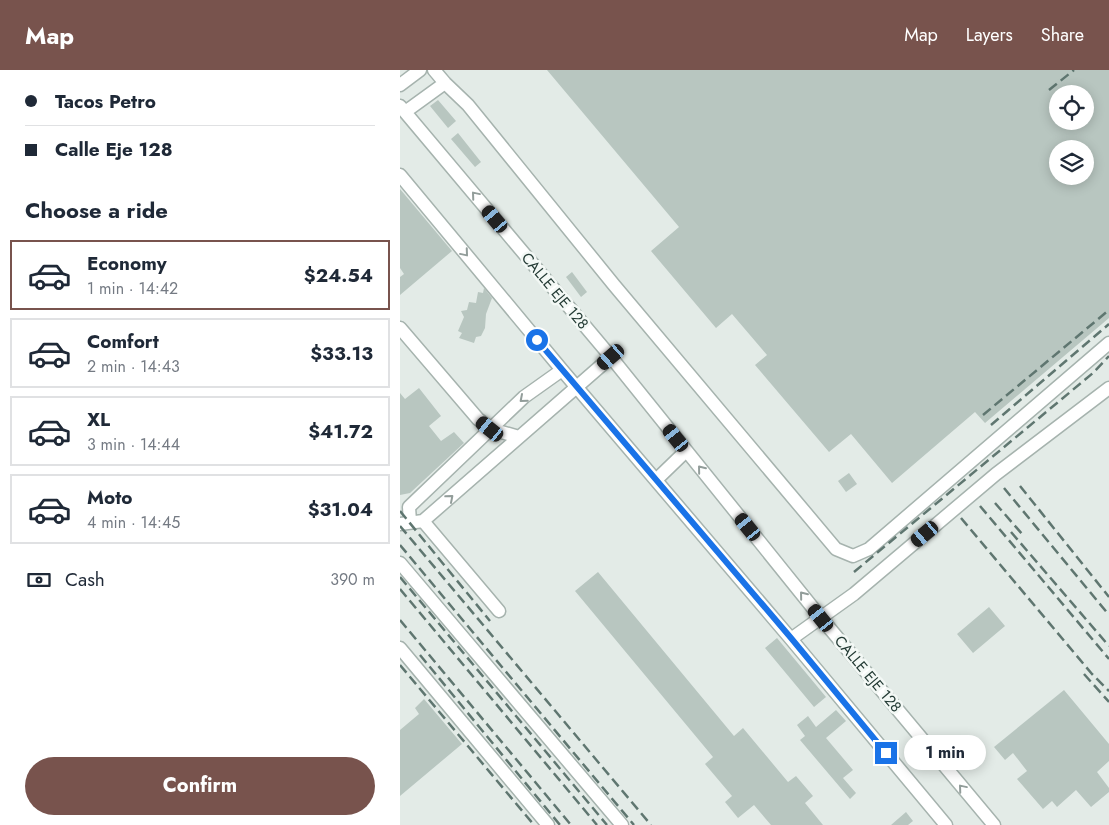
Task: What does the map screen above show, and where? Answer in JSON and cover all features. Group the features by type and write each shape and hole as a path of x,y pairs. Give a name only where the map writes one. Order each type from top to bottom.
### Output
{"street":[{"path":"400,85 420,70"},
{"path":"434,70 468,105 614,285 836,549 853,556 869,549 1109,343"},
{"path":"403,109 445,83"},
{"name":"CALLE EJE 128","path":"403,109 611,357 821,618 994,825"},
{"path":"400,174 576,387 791,638 946,825"},
{"path":"400,328 478,419 490,429 519,437"},
{"path":"562,370 524,397 408,507 405,523 423,521 611,357"},
{"path":"791,638 854,594 996,474 1108,389"},
{"path":"656,480 686,451"},
{"path":"423,521 499,611"},
{"path":"400,563 622,825"},
{"path":"400,648 548,825"}],"building":[{"path":"547,70 1109,70 1109,318 985,423 975,412 892,483 851,434 829,452 755,365 767,355 732,314 716,328 651,251 679,227"},
{"path":"438,100 456,121 448,128 430,106"},
{"path":"458,133 481,162 475,167 451,139"},
{"path":"400,189 452,251 400,295 400,277 404,274 400,268"},
{"path":"572,272 587,292 581,297 566,277"},
{"path":"484,288 492,298 486,314 485,328 481,336 476,337 474,343 459,338 462,333 458,331 464,317 461,311 467,310 469,302 476,303 478,292 483,293"},
{"path":"419,388 441,416 429,426 441,441 454,432 464,443 410,493 400,495 400,393 405,399"},
{"path":"849,473 857,484 846,492 838,481"},
{"path":"598,572 734,736 743,728 788,782 796,776 813,796 805,803 823,825 771,825 754,805 738,818 725,802 732,796 705,764 713,757 575,591"},
{"path":"989,607 1005,626 973,653 957,634"},
{"path":"777,638 826,697 814,707 765,648"},
{"path":"1064,690 1109,744 1109,761 1097,772 1109,788 1109,792 1091,807 1076,790 1057,807 1052,801 1043,809 1017,779 1027,771 1013,753 1005,760 994,747"},
{"path":"424,699 462,744 400,796 400,730 419,714 415,708"},
{"path":"836,710 846,721 826,738 853,770 843,778 856,793 850,799 800,740 805,736 797,725 808,716 816,727"},
{"path":"906,812 913,821 908,825 891,825"}],"railway":[{"path":"1055,85 1074,70"},
{"path":"983,415 1109,310"},
{"path":"991,425 1109,324"},
{"path":"854,572 1093,373 1109,356"},
{"path":"1020,486 1109,597"},
{"path":"1004,488 1109,615"},
{"path":"995,503 1023,535"},
{"path":"980,506 1109,659"},
{"path":"400,511 490,621"},
{"path":"961,518 1092,674 1109,691"},
{"path":"400,526 651,825"},
{"path":"1011,532 1109,646"},
{"path":"400,545 634,825"},
{"path":"400,577 607,825"},
{"path":"400,589 597,825"},
{"path":"400,620 571,825"},
{"path":"420,655 560,825"},
{"path":"400,665 534,825"},
{"path":"1084,674 1109,702"}],"route":[{"path":"537,340 791,638 886,753"}]}
